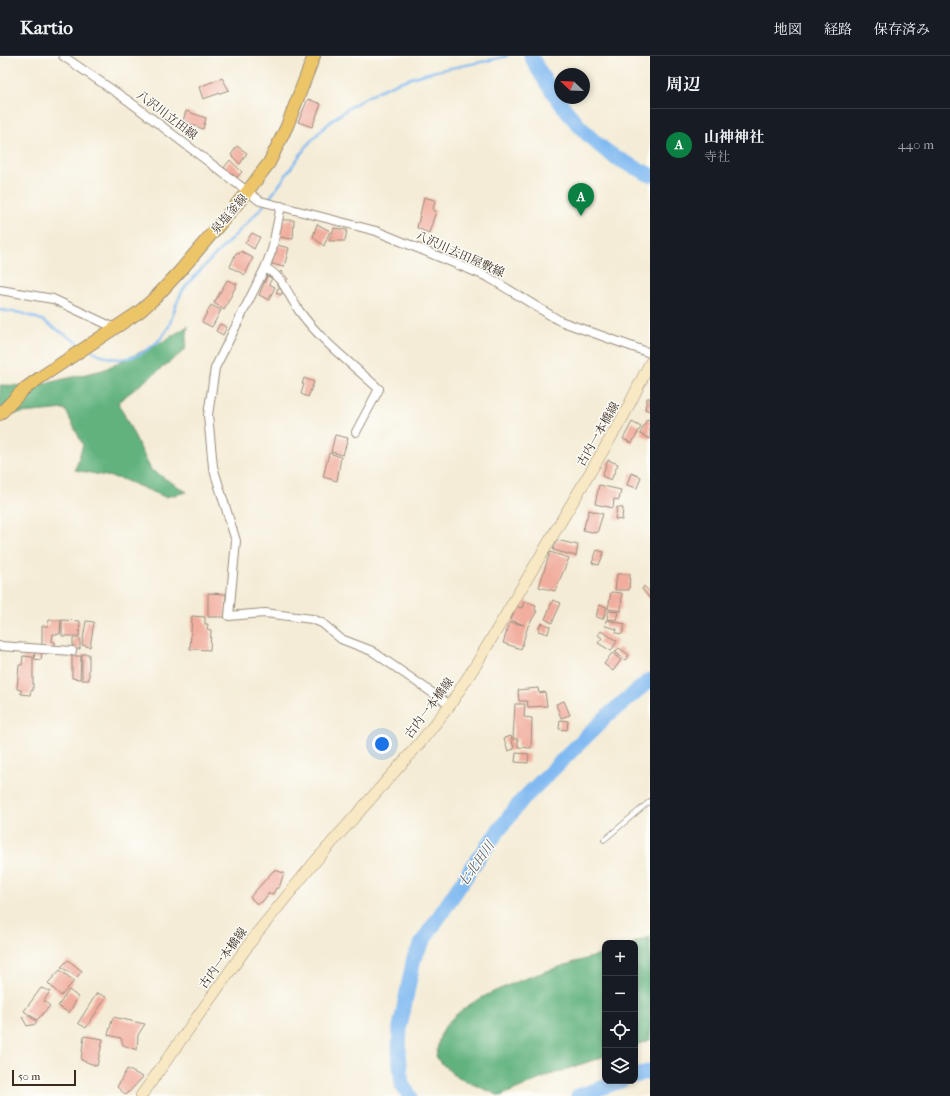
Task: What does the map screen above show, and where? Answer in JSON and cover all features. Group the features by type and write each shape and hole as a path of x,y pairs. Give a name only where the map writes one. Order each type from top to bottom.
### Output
{"main road":[{"name":"泉塩釜線","path":"0,414 23,390 139,312 156,297 251,195 278,147 314,56"}],"street":[{"name":"八沢川立田線","path":"63,56 130,102 251,195 278,206"},
{"path":"278,206 272,250 265,268 215,368 208,414 212,467 236,541 229,616 265,613 292,615 312,619 322,623 340,639 372,651 450,705"},
{"name":"八沢川去田屋敷線","path":"278,206 346,222 376,231 488,277 560,321 650,353"},
{"path":"265,268 273,271 286,288 300,312 328,343 379,389 356,432"},
{"path":"0,290 53,299 115,328"},
{"name":"古内一本橋線","path":"141,1096 257,933 313,864 419,744 450,705 478,663 646,379 650,363"},
{"path":"0,646 72,651"}],"lane":[{"path":"604,840 650,800"}],"green space":[{"path":"188,326 185,350 118,402 151,470 187,492 165,497 122,479 75,470 83,445 65,409 0,415 0,385 34,386 103,370 162,342"},
{"path":"650,937 650,1040 638,1044 638,976 638,941"},
{"path":"602,954 602,1057 550,1075 500,1096 456,1077 436,1058 441,1034 451,1019 468,1006 514,983 564,965"}],"building":[{"path":"222,78 229,90 203,99 199,87"},
{"path":"308,99 321,104 312,127 298,122"},
{"path":"186,111 206,118 203,129 183,121"},
{"path":"237,146 247,153 240,164 231,155"},
{"path":"230,160 242,172 236,178 224,168"},
{"path":"424,197 435,200 433,210 436,211 429,233 417,228"},
{"path":"280,220 294,220 293,239 278,237"},
{"path":"317,224 330,231 324,246 313,237"},
{"path":"334,228 347,230 345,241 329,241"},
{"path":"252,233 260,237 254,249 245,243"},
{"path":"277,245 289,248 284,267 272,264"},
{"path":"241,251 253,258 245,275 230,267 236,253 239,254"},
{"path":"281,271 288,279 285,282 278,274"},
{"path":"267,276 272,278 269,284 275,287 269,300 259,295"},
{"path":"227,280 237,284 224,310 214,303"},
{"path":"278,288 283,290 281,295 276,293"},
{"path":"211,305 221,310 212,327 202,322"},
{"path":"220,324 227,327 223,335 216,331"},
{"path":"304,378 314,382 308,397 301,394"},
{"path":"647,398 650,398 650,411 645,409"},
{"path":"647,419 650,420 650,439 640,434"},
{"path":"632,422 641,427 632,443 623,439"},
{"path":"335,435 348,438 343,455 331,452"},
{"path":"329,453 341,457 337,481 323,477"},
{"path":"608,460 618,464 611,480 602,476"},
{"path":"631,473 641,477 637,488 627,485"},
{"path":"599,485 621,490 619,500 614,499 613,508 595,504"},
{"path":"617,507 623,508 622,520 615,519"},
{"path":"589,510 603,514 597,533 583,530"},
{"path":"556,540 578,545 576,556 553,550"},
{"path":"597,550 604,552 599,565 592,563"},
{"path":"550,552 569,558 555,591 539,587"},
{"path":"617,574 630,574 629,590 615,590"},
{"path":"644,586 650,592 650,599 642,589"},
{"path":"611,592 622,593 621,611 608,609"},
{"path":"208,593 226,594 225,617 208,617"},
{"path":"553,600 561,603 552,623 545,619"},
{"path":"524,601 536,605 535,611 537,611 528,626 521,649 503,643 510,622 524,625 511,620 516,606 522,608"},
{"path":"599,605 607,607 603,619 596,617"},
{"path":"608,611 618,612 616,620 607,619"},
{"path":"192,616 205,617 205,624 208,624 207,629 211,630 210,650 190,649"},
{"path":"49,620 61,620 60,634 53,634 52,642 55,642 55,648 42,646 42,626 48,626"},
{"path":"62,620 80,621 79,636 62,636"},
{"path":"606,620 625,624 622,634 616,633 617,629 605,626"},
{"path":"86,621 94,622 90,647 82,645"},
{"path":"541,623 550,626 548,634 538,631"},
{"path":"601,631 617,641 611,651 598,643 602,638 598,635"},
{"path":"73,638 80,638 80,649 73,649"},
{"path":"619,648 629,655 625,660 615,652"},
{"path":"35,652 42,652 41,660 34,659"},
{"path":"612,653 621,660 613,671 604,664"},
{"path":"82,654 89,654 89,680 82,680"},
{"path":"23,656 33,657 33,691 31,690 30,695 21,694 21,690 17,689 19,665 22,665"},
{"path":"72,656 81,656 80,679 72,678"},
{"path":"538,688 539,693 545,692 547,706 528,707 527,701 519,701 518,690"},
{"path":"564,701 570,715 561,718 556,704"},
{"path":"515,704 525,704 524,717 532,718 531,748 518,747 518,739 513,739"},
{"path":"560,720 568,721 567,730 559,729"},
{"path":"511,736 514,749 508,751 504,738"},
{"path":"516,753 529,754 528,763 515,762"},
{"path":"274,870 284,873 279,888 276,888 273,894 269,893 262,902 257,904 250,897"},
{"path":"68,960 82,971 77,977 61,967"},
{"path":"60,970 74,981 61,996 48,983"},
{"path":"41,988 50,991 44,1001 50,1006 37,1020 24,1011"},
{"path":"69,990 78,997 69,1013 58,1006"},
{"path":"97,993 106,997 86,1028 78,1023"},
{"path":"29,1016 36,1021 36,1024 27,1026 22,1017"},
{"path":"113,1017 145,1024 138,1035 137,1050 123,1045 121,1038 108,1035"},
{"path":"84,1036 103,1039 97,1066 81,1060"},
{"path":"127,1069 143,1077 126,1095 117,1087"}],"waterway":[{"path":"267,201 310,142 322,129 350,107 382,89 415,77 507,56"},
{"name":"七北田川","path":"531,56 555,96 587,134 609,153 650,175"},
{"path":"89,349 108,358 121,359 142,353 155,344 169,326 178,300 186,286 264,205"},
{"path":"0,310 21,313 42,320 83,346"},
{"name":"七北田川","path":"410,1096 402,1085 399,1054 400,1027 414,958 423,941 478,858 521,801 608,715 650,680"},
{"name":"七北田川","path":"638,1075 650,1071"},
{"name":"七北田川","path":"578,1096 612,1084"}],"place":[{"name":"山神神社","path":"581,216"}]}
